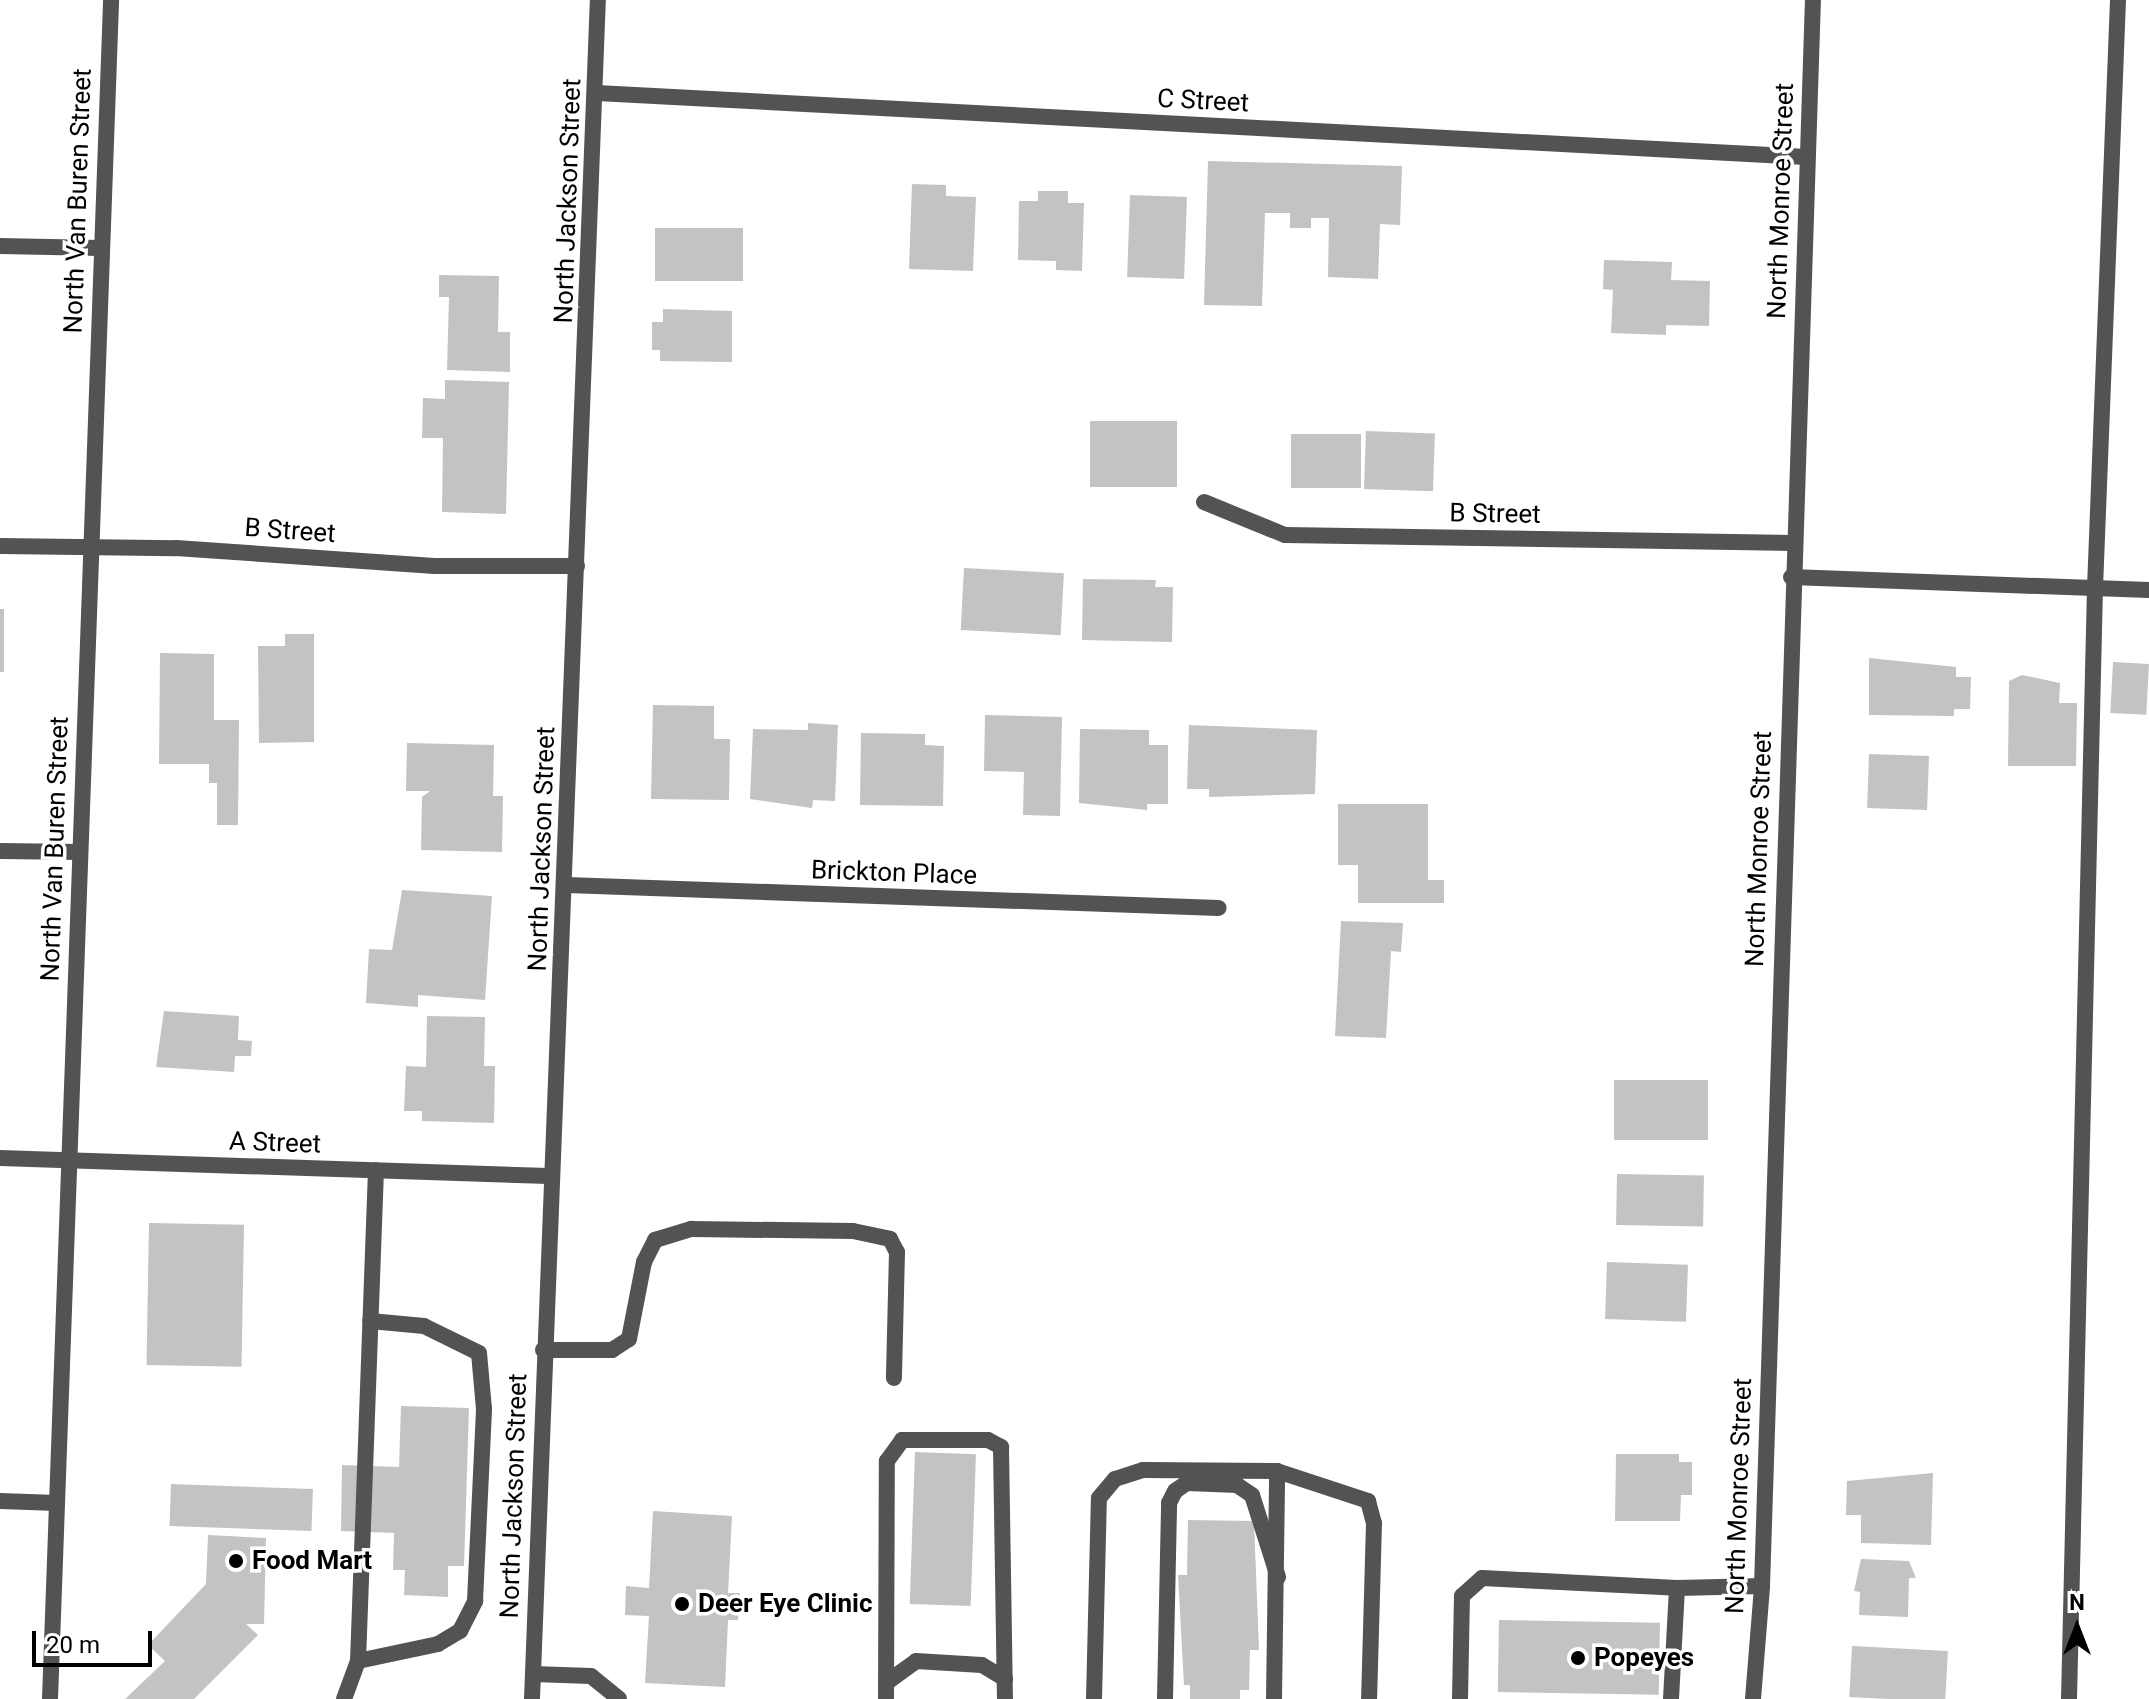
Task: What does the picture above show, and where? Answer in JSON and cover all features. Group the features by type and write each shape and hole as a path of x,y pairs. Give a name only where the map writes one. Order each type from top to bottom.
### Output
{"street":[{"name":"North Van Buren Street","path":"50,1699 88,547 111,0"},
{"name":"North Jackson Street","path":"532,1699 549,1176 567,885 598,0"},
{"name":"North Monroe Street","path":"1753,1699 1762,1586 1792,543 1813,0"},
{"path":"2069,1699 2095,588 2118,0"},
{"name":"C Street","path":"597,93 1806,157"},
{"path":"0,246 100,248"},
{"name":"B Street","path":"1204,502 1285,535 1792,543"},
{"name":"B Street","path":"0,546 88,547 434,566 577,566"},
{"path":"1791,577 2149,590"},
{"path":"0,851 80,852"},
{"name":"Brickton Place","path":"567,885 1219,908"},
{"name":"A Street","path":"0,1158 549,1176"},
{"path":"345,1697 358,1661 376,1170"},
{"path":"543,1350 612,1350 629,1339 644,1262 655,1240 691,1229 853,1231 890,1239 897,1252 894,1378"},
{"path":"358,1661 438,1644 460,1631 475,1601 484,1409 479,1353 424,1326 370,1321"},
{"path":"886,1691 887,1461 902,1440 988,1440 1001,1447 1005,1699"},
{"path":"1094,1699 1099,1498 1115,1479 1143,1470 1277,1471 1368,1501 1374,1523 1369,1699"},
{"path":"1274,1699 1277,1471"},
{"path":"1165,1699 1169,1503 1175,1491 1187,1483 1237,1485 1252,1495 1278,1577"},
{"path":"0,1501 57,1503"},
{"path":"1460,1699 1462,1596 1470,1584 1482,1578 1677,1588 1762,1586"},
{"path":"1671,1699 1677,1588"},
{"path":"886,1691 916,1661 982,1665 1005,1679"},
{"path":"533,1674 591,1676 619,1699"}],"building":[{"path":"1208,161 1402,166 1400,225 1380,224 1378,279 1328,277 1329,218 1311,218 1311,228 1290,228 1290,213 1265,213 1262,306 1204,305"},
{"path":"912,184 946,185 946,196 976,197 973,271 909,269"},
{"path":"1038,191 1068,191 1068,203 1084,203 1082,271 1056,270 1056,261 1018,260 1019,201 1038,201"},
{"path":"1130,195 1187,197 1184,279 1127,277"},
{"path":"655,228 743,228 743,281 655,281"},
{"path":"1604,260 1672,262 1671,280 1710,281 1709,326 1666,325 1666,335 1611,333 1613,290 1603,289"},
{"path":"439,275 499,276 498,332 510,332 510,372 447,370 449,297 439,297"},
{"path":"663,309 732,311 732,362 660,361 660,350 652,350 652,322 663,322"},
{"path":"445,380 509,382 506,514 442,512 443,438 422,438 423,398 445,399"},
{"path":"1090,421 1177,421 1177,487 1090,487"},
{"path":"1366,431 1435,433 1433,491 1364,489"},
{"path":"1291,434 1361,434 1361,488 1291,488"},
{"path":"964,568 1064,573 1061,635 961,630"},
{"path":"1083,579 1156,580 1155,587 1173,587 1172,642 1082,640"},
{"path":"0,609 4,609 4,672 0,672"},
{"path":"285,634 314,634 314,742 259,743 258,646 285,646"},
{"path":"160,653 214,654 214,720 239,720 238,825 217,825 217,783 209,783 209,764 159,764"},
{"path":"1869,658 1956,667 1956,677 1971,677 1970,709 1954,709 1954,716 1869,715"},
{"path":"2113,662 2149,664 2146,715 2110,713"},
{"path":"2022,675 2060,683 2059,703 2077,703 2076,766 2008,766 2009,681"},
{"path":"653,705 714,706 714,739 730,739 729,800 651,799"},
{"path":"985,715 1062,717 1060,816 1023,815 1024,772 984,771"},
{"path":"808,723 838,725 835,801 813,800 812,808 750,799 753,729 808,730"},
{"path":"1189,725 1317,730 1315,794 1209,797 1209,789 1187,789"},
{"path":"1080,729 1149,730 1149,745 1168,745 1168,804 1147,804 1147,810 1079,803"},
{"path":"861,733 925,734 925,745 944,746 943,806 860,805"},
{"path":"407,743 494,745 493,796 503,796 502,852 421,850 422,797 430,791 406,791"},
{"path":"1869,754 1929,756 1927,810 1867,808"},
{"path":"1338,804 1428,804 1428,880 1444,880 1444,903 1358,903 1358,865 1338,865"},
{"path":"402,890 492,896 485,1000 418,995 418,1007 366,1003 369,949 392,950"},
{"path":"1341,921 1403,923 1401,952 1391,951 1386,1038 1335,1036"},
{"path":"164,1011 239,1016 238,1040 252,1041 251,1056 235,1056 234,1072 156,1067"},
{"path":"427,1016 485,1017 484,1066 495,1066 494,1123 422,1121 422,1111 404,1111 406,1066 426,1067"},
{"path":"1614,1080 1708,1080 1708,1140 1614,1140"},
{"path":"1617,1174 1704,1176 1703,1227 1616,1225"},
{"path":"149,1223 244,1225 242,1367 147,1365"},
{"path":"1607,1262 1688,1265 1686,1322 1605,1319"},
{"path":"401,1406 469,1408 464,1566 448,1566 448,1597 404,1595 405,1570 393,1570 394,1533 341,1531 342,1465 399,1467"},
{"path":"915,1452 976,1454 971,1606 910,1604"},
{"path":"1616,1454 1679,1454 1679,1462 1692,1462 1692,1495 1681,1495 1680,1521 1615,1521"},
{"path":"1933,1473 1931,1545 1861,1543 1861,1515 1846,1515 1847,1481"},
{"path":"171,1484 313,1489 311,1531 170,1526"},
{"name":"Deer Eye Clinic","path":"653,1511 732,1516 728,1593 740,1593 738,1620 728,1620 725,1687 645,1683 649,1616 625,1615 626,1586 649,1588"},
{"path":"1188,1520 1254,1521 1259,1650 1250,1650 1249,1690 1240,1690 1240,1699 1190,1699 1190,1685 1184,1685 1178,1575 1187,1575"},
{"path":"208,1535 266,1538 264,1624 246,1624 258,1635 194,1699 125,1699 165,1661 148,1645 206,1584"},
{"path":"1861,1559 1909,1561 1916,1578 1909,1578 1908,1617 1859,1615 1860,1592 1854,1591"},
{"name":"Popeyes","path":"1499,1620 1660,1623 1659,1695 1498,1692"},
{"path":"1852,1646 1948,1651 1945,1699 1849,1697"}],"place":[{"name":"Food Mart","path":"236,1561"},
{"name":"Deer Eye Clinic","path":"682,1604"},
{"name":"Popeyes","path":"1578,1658"}]}
